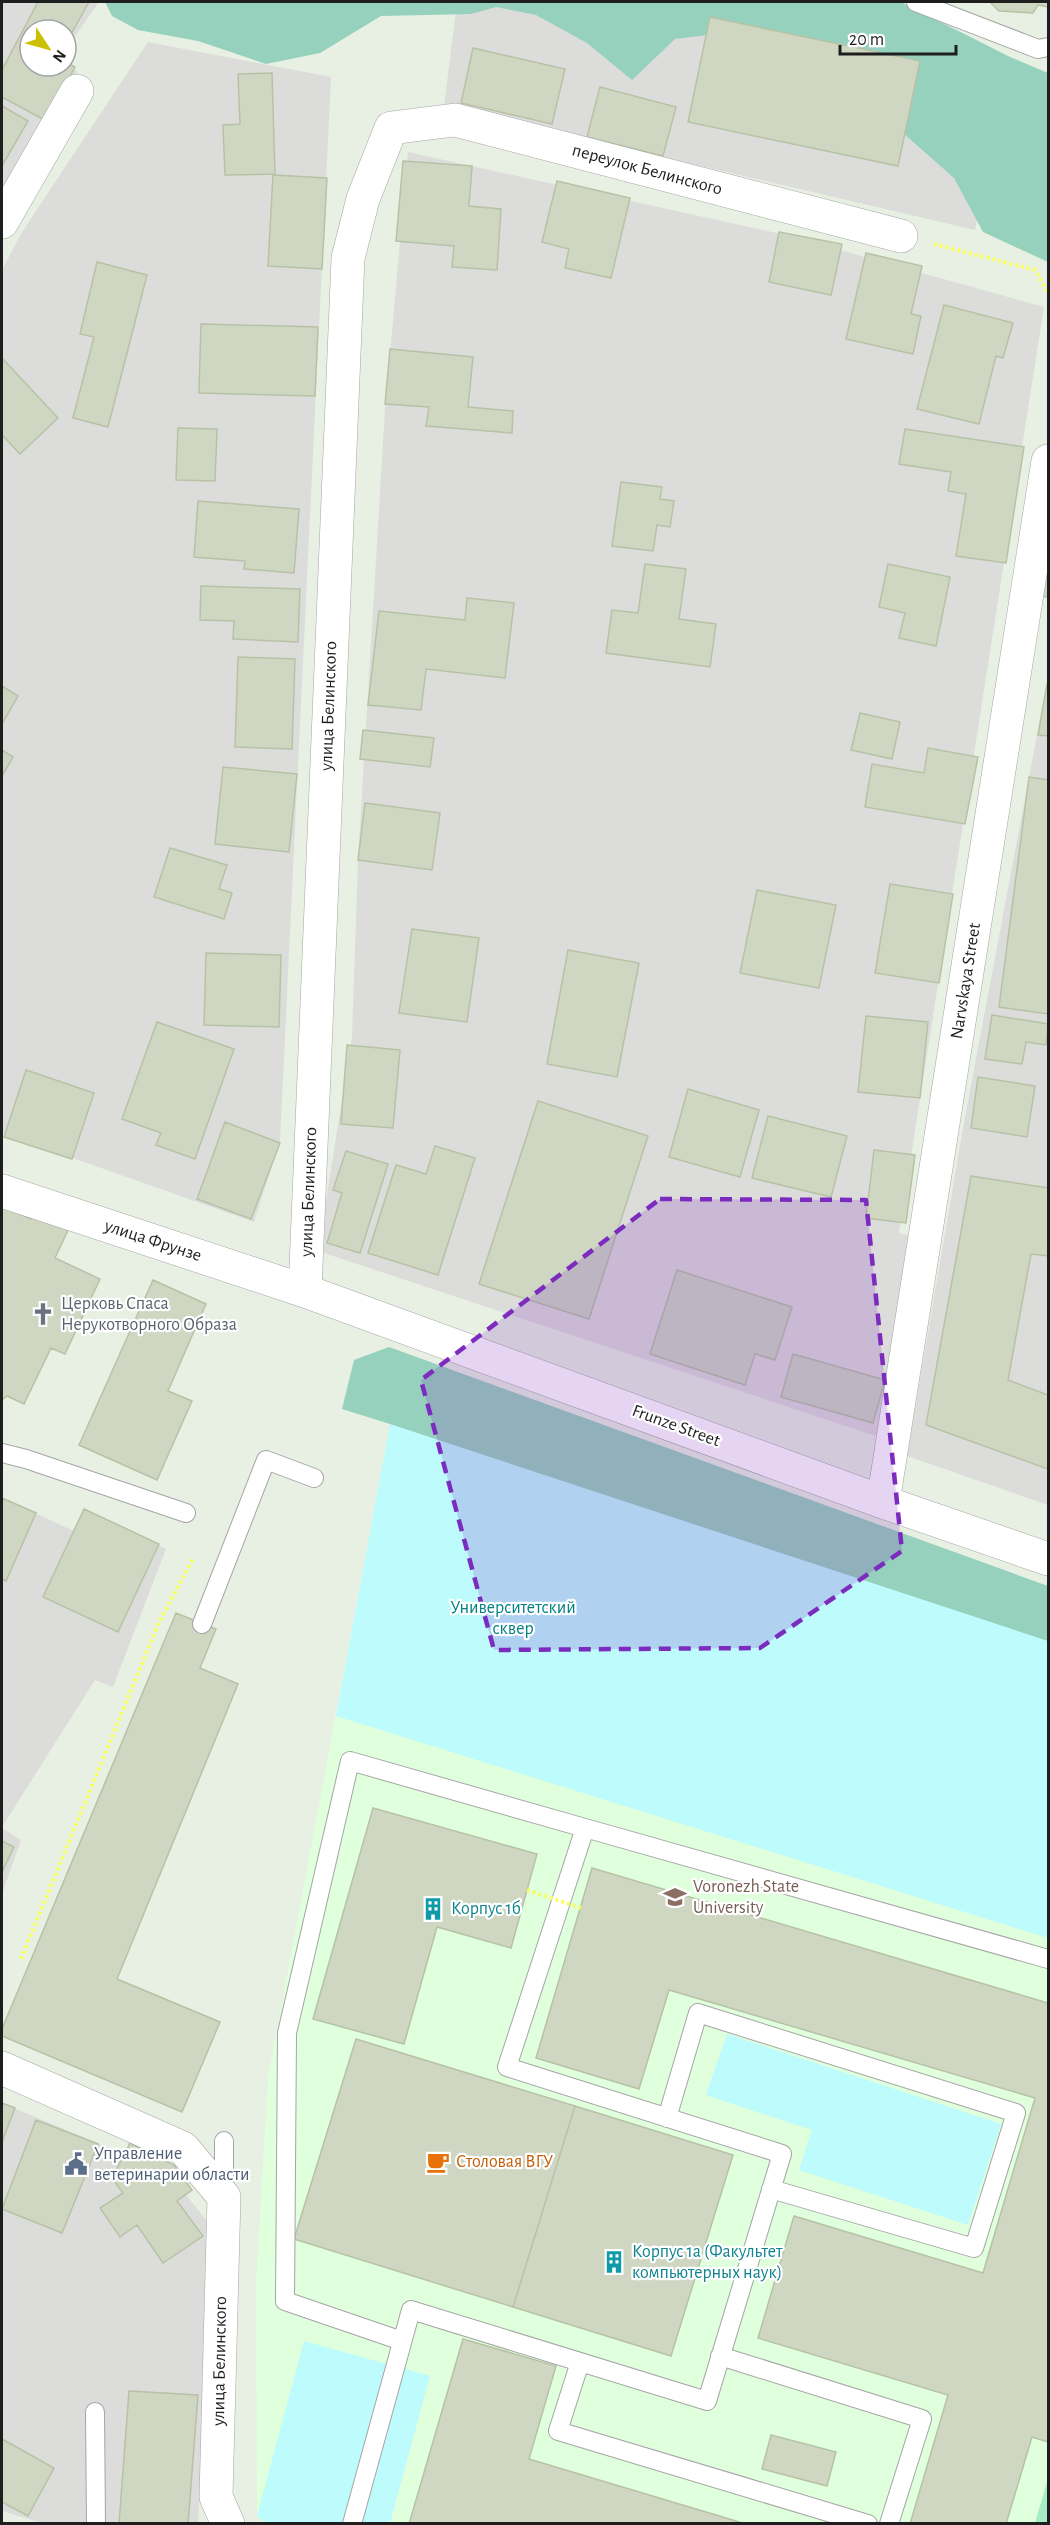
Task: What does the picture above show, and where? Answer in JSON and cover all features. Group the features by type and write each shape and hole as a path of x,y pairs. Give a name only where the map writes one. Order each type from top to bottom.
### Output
{"street":[{"path":"2,222 77,91"},
{"name":"переулок Белинского","path":"391,128 455,120 901,236"},
{"name":"улица Белинского","path":"304,1291 348,258 363,199 391,128"},
{"name":"Narvskaya Street","path":"883,1502 1048,461"},
{"name":"улица Фрунзе","path":"2,1191 304,1291"},
{"name":"Frunze Street","path":"304,1291 1048,1560"},
{"path":"2,2068 183,2148 224,2197"},
{"name":"улица Белинского","path":"224,2197 216,2497 228,2523"}],"lane":[{"path":"916,2 1038,49 1048,47"},
{"path":"2,1453 186,1513"},
{"path":"202,1624 266,1460 314,1478"},
{"path":"402,2341 285,2301 287,2033 350,1761 1048,1959"},
{"path":"352,2523 411,2310 707,2401 782,2154 507,2067 585,1828"},
{"path":"667,2118 698,2013 1016,2113 974,2248 771,2189"},
{"path":"224,2141 224,2197"},
{"path":"720,2356 922,2419 889,2523"},
{"path":"580,2362 558,2431 868,2523"},
{"path":"95,2412 96,2523"}],"path":[{"path":"901,236 1035,270 1048,293"},
{"path":"21,1959 159,1622 197,1552"},
{"path":"527,1890 581,1908"}],"highlighted area":[{"path":"660,1199 866,1200 902,1551 760,1648 494,1650 421,1380"}],"shaded area":[{"path":"2,2 99,2 78,32 78,18 18,18 18,78 74,78 2,202"},
{"path":"105,2 901,2 1010,57 1048,73 1048,262 983,232 954,178 885,117 715,34 675,39 632,80 587,43 536,15 496,7 471,14 381,16 320,53 266,64 198,41 138,30 112,16"},
{"path":"457,2 1010,57 975,230 444,106"},
{"path":"148,42 331,77 280,1141 254,1222 2,1133 2,270 22,232"},
{"path":"408,152 786,235 1044,307 899,1233 914,1237 876,1436 318,1251 352,1037 358,861 385,409"},
{"path":"1048,676 1048,1505 907,1456 963,1128"},
{"path":"389,1347 1048,1586 1048,1721 386,1525 390,1424 342,1409 354,1360"},
{"name":"Voronezh State University","path":"390,1424 1048,1641 1048,2523 266,2524 257,2516 256,2283 268,2078"},
{"path":"2,1498 74,1531 84,1509 166,1549 113,1687 95,1680 2,1827"},
{"path":"2,1828 21,1840 2,1894"},
{"path":"2,2103 169,2173 212,2228 198,2523 42,2523 2,2511"},
{"path":"1047,2482 1048,2523 1035,2523"}],"green space":[{"name":"Университетский сквер","path":"390,1424 1048,1641 1048,1938 336,1716"},
{"path":"727,2034 1001,2124 968,2225 799,2170 812,2130 706,2095"},
{"path":"304,2341 430,2376 390,2523 266,2523 257,2516"}],"building":[{"path":"38,2 89,2 78,22 78,18 30,18"},
{"path":"990,2 1048,2 1048,7 1038,5 1033,13 999,11"},
{"path":"710,17 920,61 898,166 688,122"},
{"path":"18,40 18,78 69,78 46,121 2,97 2,70"},
{"path":"473,48 565,69 552,124 461,103"},
{"path":"272,73 275,174 225,175 223,125 240,124 238,74"},
{"path":"600,87 676,107 663,156 587,137"},
{"path":"2,106 28,121 2,166"},
{"path":"403,161 472,166 469,206 501,209 497,270 452,267 454,246 396,241"},
{"path":"273,175 327,178 322,269 268,266"},
{"path":"557,181 630,198 611,278 565,268 569,249 542,242"},
{"path":"779,232 842,244 831,295 769,282"},
{"path":"866,253 922,266 911,314 921,316 913,354 846,339"},
{"path":"97,262 147,275 108,427 73,418 94,337 80,334"},
{"path":"944,305 1013,323 1003,358 996,356 979,424 917,409"},
{"path":"201,324 318,327 315,396 199,393"},
{"path":"390,349 473,357 468,407 513,411 512,433 426,426 429,407 385,404"},
{"path":"2,358 58,418 20,454 2,435"},
{"path":"178,428 217,429 215,481 176,480"},
{"path":"905,429 1024,447 1006,563 956,556 966,494 948,491 951,472 899,464"},
{"path":"621,482 662,487 660,499 674,501 670,527 657,525 653,551 612,546"},
{"path":"198,501 299,509 294,573 244,569 245,561 194,557"},
{"path":"1048,561 1048,597 1042,596"},
{"path":"645,564 686,569 679,619 716,624 710,667 606,653 612,610 638,613"},
{"path":"888,564 950,577 936,646 899,638 905,613 879,607"},
{"path":"201,586 300,589 298,642 233,639 234,621 200,620"},
{"path":"467,598 514,603 505,678 426,669 421,710 368,705 379,611 465,620"},
{"path":"238,657 295,659 292,749 235,747"},
{"path":"1048,684 1048,736 1038,735"},
{"path":"2,686 18,696 2,724"},
{"path":"860,713 900,722 892,759 851,750"},
{"path":"363,730 434,738 430,767 360,759"},
{"path":"928,748 978,757 965,824 865,807 872,764 924,773"},
{"path":"2,750 13,757 2,776"},
{"path":"223,767 297,774 289,852 215,844"},
{"path":"1029,777 1048,780 1048,1014 999,1007"},
{"path":"365,803 440,813 432,870 358,860"},
{"path":"170,848 227,865 219,889 232,893 224,919 154,897"},
{"path":"890,884 953,894 939,983 875,973"},
{"path":"757,890 836,905 819,988 740,973"},
{"path":"412,929 479,938 467,1022 399,1013"},
{"path":"568,950 639,963 617,1077 547,1064"},
{"path":"206,953 281,955 279,1027 204,1025"},
{"path":"992,1015 1048,1024 1046,1045 1026,1042 1022,1064 985,1059"},
{"path":"866,1016 928,1022 920,1098 858,1092"},
{"path":"157,1022 234,1049 195,1159 156,1145 161,1133 122,1119"},
{"path":"347,1045 400,1050 393,1128 341,1124"},
{"path":"26,1070 94,1093 72,1159 4,1137"},
{"path":"978,1077 1035,1086 1027,1137 971,1128"},
{"path":"688,1089 759,1110 740,1177 669,1157"},
{"path":"538,1101 648,1136 589,1319 479,1284"},
{"path":"768,1116 847,1136 831,1197 752,1178"},
{"path":"225,1122 280,1143 251,1219 197,1199"},
{"path":"435,1146 475,1158 438,1275 368,1253 396,1165 426,1174"},
{"path":"874,1150 915,1155 906,1223 866,1218"},
{"path":"346,1151 388,1164 360,1253 327,1243 342,1193 333,1190"},
{"path":"971,1176 1048,1188 1048,1256 1031,1254 1008,1380 1048,1395 1048,1469 926,1425"},
{"name":"Церковь Спаса Нерукотворного Образа","path":"2,1206 31,1219 35,1212 69,1228 55,1258 100,1279 65,1354 51,1348 24,1404 7,1396 2,1400"},
{"path":"677,1270 792,1307 775,1360 755,1354 745,1385 650,1354"},
{"path":"153,1280 206,1304 168,1391 192,1401 157,1480 79,1445"},
{"path":"793,1354 885,1380 873,1423 781,1397"},
{"path":"2,1498 36,1513 6,1581 2,1579"},
{"path":"84,1509 159,1544 118,1632 43,1597"},
{"path":"176,1613 216,1629 200,1668 238,1684 117,1979 220,2022 182,2112 2,2036 2,2029"},
{"name":"Корпус 1б","path":"373,1808 537,1854 511,1948 437,1927 404,2044 313,2019"},
{"path":"2,1841 14,1847 2,1872"},
{"path":"592,1868 1048,2003 1048,2442 1032,2437 1006,2524 910,2524 948,2395 758,2338 794,2216 983,2273 1035,2098 669,1990 639,2089 536,2058"},
{"name":"Столовая ВГУ","path":"356,2039 575,2106 513,2307 294,2239"},
{"path":"2,2103 15,2108 2,2142"},
{"name":"Корпус 1а (Факультет компьютерных наук)","path":"575,2106 733,2155 671,2356 513,2307"},
{"path":"36,2120 98,2144 62,2233 2,2209"},
{"path":"130,2143 174,2165 192,2190 177,2201 203,2236 163,2263 137,2225 120,2237 100,2208 123,2193 112,2178"},
{"path":"463,2339 556,2366 529,2459 746,2524 409,2524"},
{"path":"129,2391 198,2395 188,2524 119,2524"},
{"path":"771,2435 836,2452 827,2486 762,2469"},
{"path":"2,2439 54,2468 28,2516 2,2502"}],"place":[{"name":"Церковь Спаса Нерукотворного Образа","path":"43,1314"},
{"name":"Voronezh State University","path":"675,1897"},
{"name":"Корпус 1б","path":"433,1909"},
{"name":"Столовая ВГУ","path":"438,2162"},
{"name":"Управление ветеринарии области","path":"76,2164"},
{"name":"Корпус 1а (Факультет компьютерных наук)","path":"614,2262"}]}
